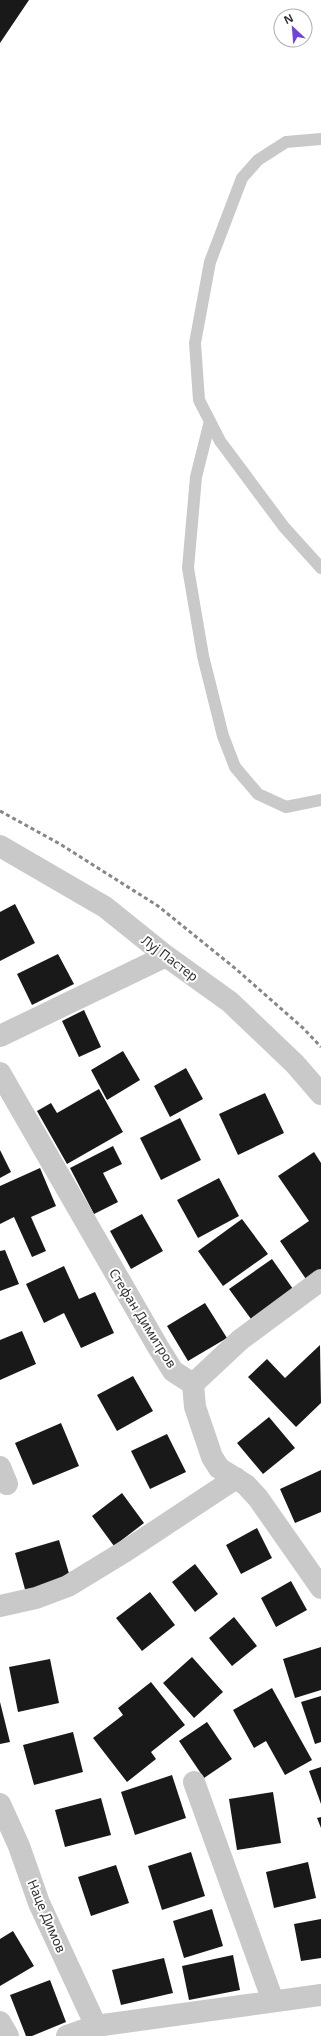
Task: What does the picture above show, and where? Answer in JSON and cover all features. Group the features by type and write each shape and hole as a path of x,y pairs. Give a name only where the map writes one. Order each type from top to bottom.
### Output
{"street":[{"name":"Луј Пастер","path":"0,846 105,907 166,956 230,1002 296,1064 321,1094"},
{"path":"0,1036 166,956"},
{"name":"Стефан Димитров","path":"0,1073 158,1348 174,1370 193,1384"},
{"path":"321,1280 240,1340 193,1384 195,1406 212,1457 219,1468 236,1478 258,1498 321,1588"},
{"path":"0,1606 36,1598 68,1586 127,1550 236,1478"},
{"path":"194,1782 273,2001"},
{"name":"Наце Димов","path":"0,1804 19,1846 39,1903 96,2026"},
{"path":"66,2036 96,2026 321,1995"},
{"path":"0,2022 8,2036"}],"lane":[{"path":"321,139 286,142 258,160 242,178 232,200 210,262 195,343 199,400 220,441 284,526 321,568"},
{"path":"210,421 196,478 188,568 203,656 223,736 235,767 258,794 286,807 321,800"}],"building":[{"path":"0,0 29,0 0,43"},
{"path":"15,904 35,943 0,961 0,912"},
{"path":"58,954 74,984 32,1005 17,974"},
{"path":"84,1010 101,1047 79,1057 62,1021"},
{"path":"123,1051 140,1080 107,1100 91,1070"},
{"path":"186,1068 203,1099 170,1117 154,1086"},
{"path":"99,1089 123,1132 67,1164 37,1111 51,1103 57,1113"},
{"path":"265,1093 284,1133 238,1155 219,1114"},
{"path":"180,1118 201,1160 161,1180 140,1138"},
{"path":"113,1146 122,1164 103,1173 118,1202 94,1214 70,1168"},
{"path":"0,1150 11,1172 0,1178"},
{"path":"314,1152 321,1163 321,1273 308,1282 280,1241 309,1221 278,1176"},
{"path":"40,1168 56,1206 31,1217 46,1251 32,1257 14,1217 0,1224 0,1186"},
{"path":"219,1178 239,1216 198,1238 177,1200"},
{"path":"142,1214 163,1251 131,1269 110,1231"},
{"path":"242,1219 268,1254 223,1286 198,1251"},
{"path":"5,1250 19,1284 0,1291 0,1251"},
{"path":"272,1259 293,1289 251,1319 229,1289"},
{"path":"64,1266 79,1299 95,1292 114,1333 81,1348 64,1313 44,1323 26,1284"},
{"path":"205,1303 227,1338 188,1361 167,1326"},
{"path":"22,1331 36,1364 0,1380 0,1340"},
{"path":"320,1345 321,1403 296,1427 248,1377 267,1359 285,1378"},
{"path":"133,1376 153,1411 117,1431 97,1395"},
{"path":"269,1417 295,1448 263,1474 237,1443"},
{"path":"61,1423 79,1466 33,1485 15,1443"},
{"path":"167,1434 186,1472 150,1489 131,1451"},
{"path":"321,1470 321,1512 295,1523 280,1489"},
{"path":"122,1493 144,1523 114,1546 92,1516"},
{"path":"257,1528 272,1558 241,1574 226,1545"},
{"path":"59,1540 71,1580 26,1593 15,1553"},
{"path":"195,1564 218,1594 195,1612 172,1582"},
{"path":"291,1581 307,1610 276,1627 261,1598"},
{"path":"150,1592 175,1625 142,1651 116,1618"},
{"path":"234,1617 257,1646 232,1666 209,1638"},
{"path":"321,1647 321,1690 295,1698 283,1659"},
{"path":"192,1657 223,1692 194,1718 163,1683"},
{"path":"50,1659 59,1703 18,1712 9,1667"},
{"path":"151,1682 185,1725 151,1752 156,1759 127,1782 93,1738 123,1715 118,1708"},
{"path":"272,1688 312,1760 285,1775 266,1741 254,1748 233,1710"},
{"path":"321,1696 321,1742 315,1744 301,1702"},
{"path":"0,1702 10,1742 0,1744"},
{"path":"207,1722 232,1759 204,1778 179,1741"},
{"path":"73,1732 83,1772 34,1785 23,1745"},
{"path":"321,1767 321,1804 309,1771"},
{"path":"172,1775 186,1818 135,1835 121,1792"},
{"path":"273,1792 281,1843 237,1850 229,1799"},
{"path":"101,1798 111,1835 65,1847 55,1810"},
{"path":"321,1817 321,1828 317,1818"},
{"path":"191,1852 205,1896 162,1910 148,1866"},
{"path":"308,1862 316,1898 274,1908 266,1872"},
{"path":"116,1865 129,1903 91,1916 78,1877"},
{"path":"212,1909 223,1946 184,1958 173,1921"},
{"path":"321,1919 321,1958 301,1961 294,1924"},
{"path":"13,1931 34,1966 0,1986 0,1939"},
{"path":"233,1955 240,1990 189,2000 182,1966"},
{"path":"164,1958 173,1993 121,2005 112,1970"},
{"path":"50,1980 66,2022 32,2036 26,2036 10,1995"}],"railway":[{"path":"0,811 60,844 158,906 236,969 303,1028 321,1047"}]}
